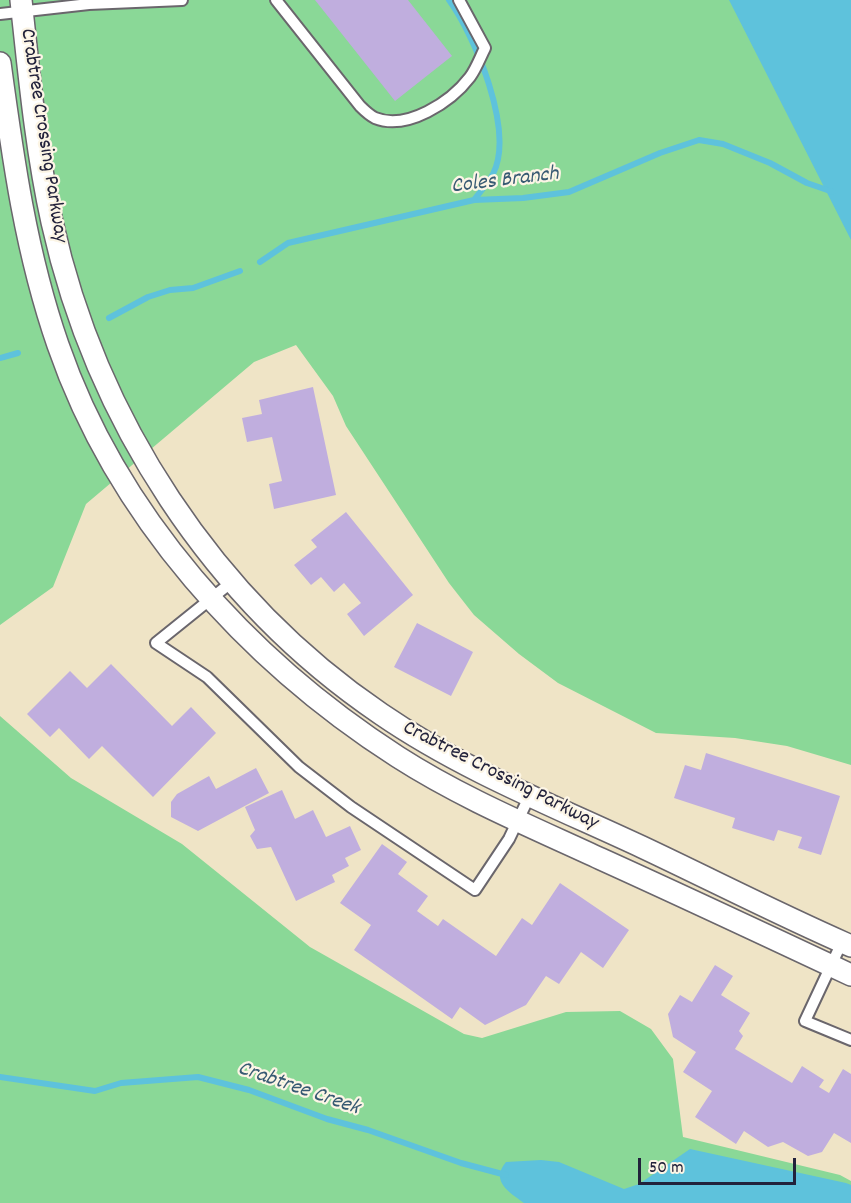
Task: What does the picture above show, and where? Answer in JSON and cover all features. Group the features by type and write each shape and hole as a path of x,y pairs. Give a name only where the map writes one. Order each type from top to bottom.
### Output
{"street":[{"name":"Crabtree Crossing Parkway","path":"22,6 26,50 52,222 90,344 113,401 159,486 232,581 318,666 381,714 469,766 847,944"},
{"name":"Crabtree Crossing Parkway","path":"0,63 29,250 59,349 114,466 210,600 267,656 372,740 458,792 851,975"}],"lane":[{"path":"0,14 22,6 182,0"},
{"path":"276,0 360,106 374,117 390,121 413,117 452,98 471,76 485,48 459,0"},
{"path":"232,581 156,643 207,677 298,767 351,807 474,890 518,821 530,795"},
{"path":"847,944 831,966 805,1021 851,1040"}],"green space":[{"path":"0,0 851,0 851,765 787,746 735,738 656,733 558,683 519,654 474,615 449,583 346,426 333,396 296,345 254,362 86,504 53,587 0,625"},
{"path":"0,716 71,778 182,844 310,947 464,1034 482,1038 566,1012 620,1011 651,1029 673,1059 683,1137 840,1175 851,1181 851,1203 0,1203"}],"water":[{"path":"729,0 851,0 851,240"},
{"path":"690,1149 846,1183 851,1185 851,1203 524,1203 503,1186 500,1175 506,1162 541,1160 559,1162 624,1189 639,1184"}],"building":[{"path":"315,0 408,0 452,56 395,101"},
{"path":"313,387 336,495 274,509 269,484 282,481 272,437 247,442 242,418 262,414 259,400"},
{"path":"346,512 413,595 364,636 347,614 361,603 344,583 334,592 321,577 311,585 294,565 317,547 311,540"},
{"path":"417,623 473,652 451,696 394,667"},
{"path":"111,664 172,726 191,707 216,733 153,797 102,746 89,759 59,728 50,737 27,714 70,671 87,688"},
{"path":"706,753 840,796 821,855 798,848 802,837 778,830 774,841 732,828 735,818 674,798 685,765 701,770"},
{"path":"256,768 269,793 198,831 171,817 171,802 177,794 209,776 216,789"},
{"path":"282,790 295,819 313,810 326,837 350,826 361,850 345,858 349,866 332,875 335,882 296,901 271,847 257,849 250,836 255,830 245,807"},
{"path":"382,844 407,862 398,874 428,896 417,911 438,926 443,919 496,956 522,918 532,925 560,883 629,930 603,968 581,952 559,984 546,976 526,1005 485,1025 460,1007 452,1019 354,950 371,925 340,903"},
{"path":"715,965 733,976 721,995 750,1013 739,1031 743,1036 735,1049 792,1083 802,1066 824,1080 819,1087 829,1093 843,1069 851,1074 851,1143 834,1133 822,1152 808,1156 783,1142 768,1147 744,1131 736,1144 695,1117 712,1091 683,1072 696,1052 673,1037 668,1014 680,995 692,1002"}],"waterway":[{"path":"449,0 470,36 489,84 496,110 499,134 498,156 493,174 474,200"},
{"name":"Coles Branch","path":"260,262 288,243 474,200 523,198 569,192 660,153 699,140 723,144 770,163 807,183 833,192"},
{"name":"Coles Branch","path":"109,318 148,297 170,290 193,288 240,271"},
{"name":"Coles Branch","path":"0,358 18,353"},
{"name":"Crabtree Creek","path":"0,1077 95,1091 121,1083 198,1077 249,1090 327,1119 368,1130 461,1163 506,1175"}]}
